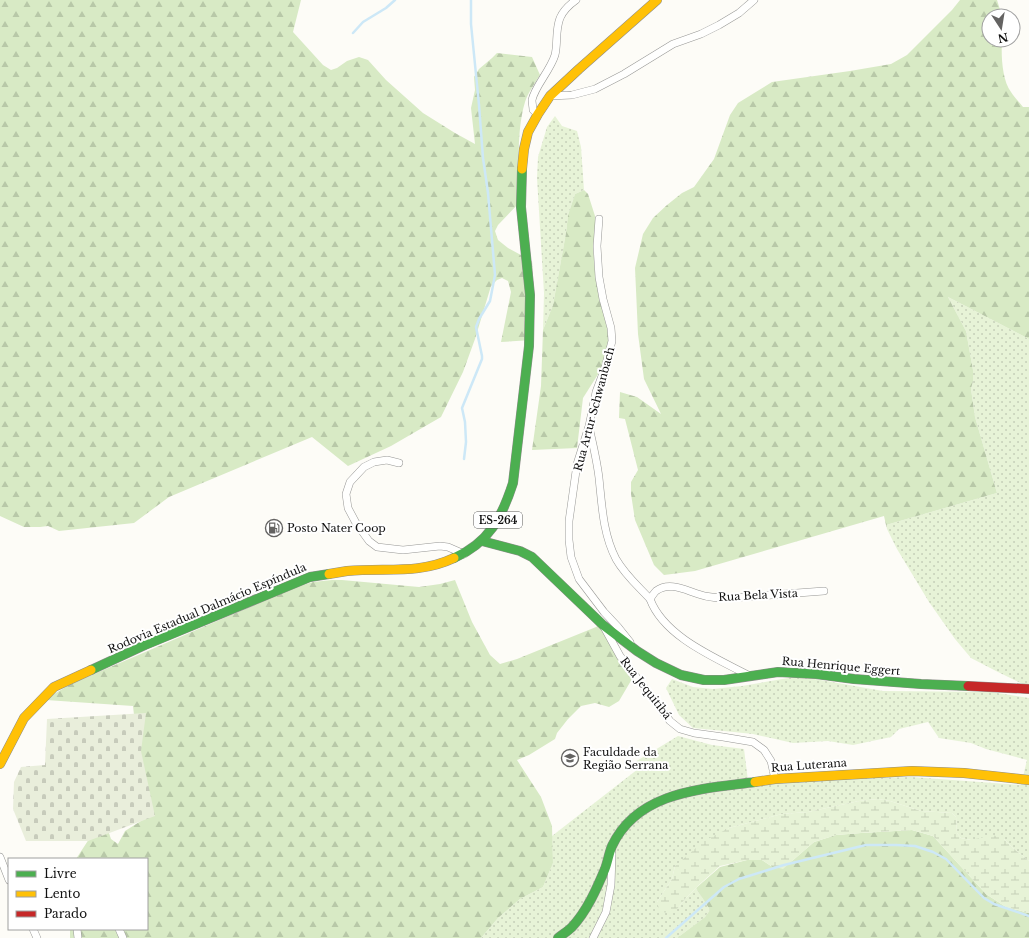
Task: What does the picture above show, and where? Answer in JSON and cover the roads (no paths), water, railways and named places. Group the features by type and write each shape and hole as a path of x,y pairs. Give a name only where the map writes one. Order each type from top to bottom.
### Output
{"main road":[{"name":"Rodovia Estadual Dalmácio Espíndula","path":"0,764 24,718 54,687 72,678 145,645 310,577 348,571 417,569 442,564 464,554 482,541 499,518 508,501 513,483 529,346 530,295 521,207 522,169 524,149 528,132 550,96 657,0"},
{"name":"Rua Henrique Eggert","path":"482,541 520,551 532,558 603,625 656,663 681,675 704,680 724,680 778,672 816,674 913,684 1029,689"},
{"name":"Rua Luterana","path":"558,938 572,927 590,902 605,868 612,846 625,825 647,807 666,798 696,790 775,779 912,771 964,773 1029,780"}],"street":[{"path":"538,114 533,110 532,101 551,65 555,54 556,32 560,17 569,5 576,0"},
{"path":"550,96 572,95 595,89 624,74 673,44 701,34 719,25 739,13 754,0"},
{"name":"Rua Artur Schwanbach","path":"599,219 597,246 599,277 611,328 612,341 605,368 596,392 589,426 577,464 569,521 571,557 579,579 604,612 637,650"},
{"path":"589,426 599,477 603,516 609,541 616,558 626,574 650,599 658,614 671,628 693,646 750,676"},
{"path":"399,462 387,460 374,462 364,467 350,482 346,494 348,508 356,523 369,541 377,547 403,550 448,546 464,554"},
{"name":"Rua Bela Vista","path":"650,599 656,591 663,587 672,586 715,598 824,591"},
{"name":"Rua Jequitibá","path":"603,625 620,656 670,721 680,729 694,733 753,742 764,750 771,761 775,779"},
{"path":"593,938 606,912 611,885 612,846"},
{"path":"0,857 8,877"}],"waterway":[{"path":"353,33 363,22 386,8 395,0"},
{"path":"464,459 466,442 465,422 462,408 482,359 476,327 490,301 495,275 471,24 471,0"},
{"path":"666,938 724,887 739,879 784,865 866,845 915,846 933,852 946,859 984,898 994,904 1029,916"}],"place":[{"name":"Posto Nater Coop","path":"274,528"},
{"name":"Faculdade da Região Serrana","path":"570,758"}]}
